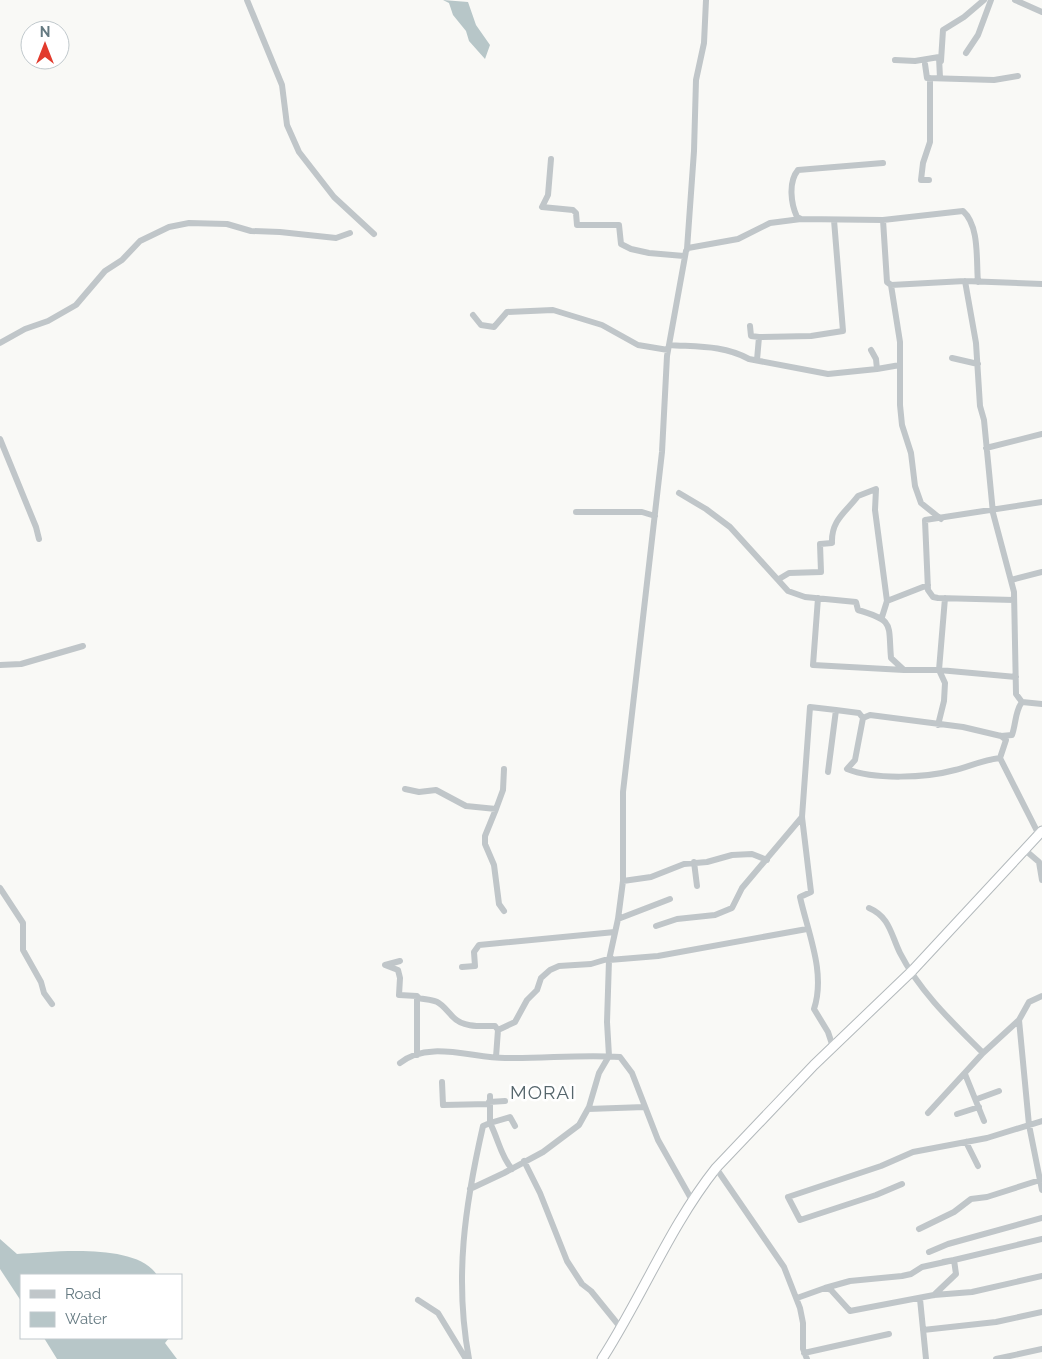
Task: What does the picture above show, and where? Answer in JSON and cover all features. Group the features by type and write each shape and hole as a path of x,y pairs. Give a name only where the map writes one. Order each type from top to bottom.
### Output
{"highway":[{"path":"602,1359 693,1202 716,1168 833,1046 912,971 1041,833"}],"street":[{"path":"247,0 282,85 287,125 299,152 334,197 374,234"},
{"path":"470,1189 512,1169 564,1138 579,1125 588,1109 599,1074 609,1056 607,1022 610,959 618,919 622,881 622,792 664,433 668,348 686,252 694,151 696,80 704,43 706,0"},
{"path":"940,78 943,30 964,17 984,0"},
{"path":"966,53 978,35 990,0"},
{"path":"1015,0 1042,12"},
{"path":"895,60 915,61 940,57 941,61"},
{"path":"925,64 925,76 930,78 994,80 1018,76"},
{"path":"929,180 921,180 921,173 930,142 930,78"},
{"path":"551,159 548,195 542,207 573,210 576,213 577,225 619,225 621,244 631,249 686,252 738,239 770,223 801,219 883,220 963,211 970,220 974,238 978,282"},
{"path":"801,219 795,213 792,191 793,176 798,170 883,163"},
{"path":"750,326 751,336 759,337 811,336 842,331 834,220"},
{"path":"883,220 887,282 891,286 900,342 900,405 902,425 911,453 915,486 921,503 941,519"},
{"path":"0,343 25,329 48,321 76,304 104,271 122,260 140,241 168,227 189,223 227,224 251,231 336,238 350,233"},
{"path":"891,286 965,282 1042,284"},
{"path":"965,282 978,364 980,406 984,420 992,508 1014,600 1016,694 1022,702 1042,704"},
{"path":"473,315 481,325 494,327 507,312 553,310 602,325 638,345 668,348 701,345 757,360 828,374 877,370 900,365"},
{"path":"757,360 759,337"},
{"path":"871,350 876,359 877,370"},
{"path":"952,358 978,364"},
{"path":"986,448 1042,434"},
{"path":"0,439 36,527 39,539"},
{"path":"778,579 789,573 821,572 820,544 832,543 831,532 837,519 855,502 858,496 876,489 875,510 887,601 882,617"},
{"path":"679,493 706,509 730,527 788,591 818,598 856,602 858,610 882,617 888,624 891,658 904,670"},
{"path":"1014,600 933,597 928,586 925,520 941,519 951,514 1042,502"},
{"path":"576,512 642,512 655,516"},
{"path":"1010,580 1042,572"},
{"path":"887,601 928,586"},
{"path":"818,598 813,664 904,670 939,670 1016,677"},
{"path":"938,725 944,701 945,682 939,670 945,598"},
{"path":"0,665 21,664 84,646"},
{"path":"863,718 870,715 962,727 1001,736 1012,735 1016,725 1018,707 1022,702"},
{"path":"833,1046 828,1032 814,1009 818,995 818,967 800,897 811,892 802,817 810,706 859,713 863,718 855,760 847,769 855,772 908,776 926,775 954,770 982,760 1000,758"},
{"path":"828,772 836,710"},
{"path":"1001,736 1006,740 1000,758 1041,833"},
{"path":"504,769 503,790 485,836 494,865 499,904 504,911"},
{"path":"405,789 419,792 436,790 466,806 496,810"},
{"path":"656,926 678,919 715,915 732,908 742,888 802,817"},
{"path":"1025,850 1040,862 1042,880"},
{"path":"622,881 651,877 684,864 707,862 732,855 752,854 767,860"},
{"path":"694,862 696,886"},
{"path":"0,888 23,923 24,950 41,982 44,993 52,1004"},
{"path":"618,919 670,899"},
{"path":"869,908 880,913 912,971 934,1002 983,1053"},
{"path":"498,1030 516,1022 527,1000 537,990 541,978 550,970 560,966 592,964 610,959 658,956 807,929"},
{"path":"462,966 475,966 474,952 479,946 615,932"},
{"path":"400,961 384,965 398,970 400,978 399,995 417,996 419,999 417,998 417,1055"},
{"path":"928,1114 983,1053 1019,1020 1028,1002 1042,996"},
{"path":"417,998 445,1005 454,1017 469,1025 495,1026 498,1030 496,1057"},
{"path":"1019,1020 1029,1125 1042,1190"},
{"path":"400,1063 417,1055 447,1052 496,1057 620,1057 624,1060 658,1140 693,1202"},
{"path":"965,1074 984,1121"},
{"path":"442,1082 443,1105 505,1101"},
{"path":"977,1100 999,1091"},
{"path":"489,1101 490,1124 502,1150 504,1161 512,1169"},
{"path":"588,1109 645,1107"},
{"path":"957,1114 979,1107"},
{"path":"468,1359 462,1266 464,1225 470,1189 483,1126 510,1117 515,1126"},
{"path":"902,1184 876,1195 800,1220 788,1197 881,1166 913,1152 966,1142 1042,1121"},
{"path":"966,1142 978,1166"},
{"path":"524,1161 540,1193 567,1261 582,1284 591,1291 620,1328"},
{"path":"716,1168 784,1267 803,1317 805,1356"},
{"path":"919,1228 954,1212 971,1199 987,1197 1040,1180"},
{"path":"929,1252 948,1244 1042,1218"},
{"path":"797,1298 850,1281 902,1276 911,1274 922,1267 1042,1239"},
{"path":"934,1295 956,1274 954,1260"},
{"path":"825,1288 831,1290 850,1311 934,1295 972,1292 1042,1276"},
{"path":"920,1299 926,1359"},
{"path":"418,1300 438,1313 468,1359"},
{"path":"923,1330 996,1322 1042,1312"},
{"path":"796,1359 889,1334"},
{"path":"996,1359 1042,1349"}],"water":[{"path":"443,0 468,2 476,25 490,45 485,59 469,41 466,31 453,15 449,3"},
{"path":"0,1239 17,1254 71,1251 113,1253 146,1265 156,1274 20,1274 20,1299 0,1269"},
{"path":"45,1339 168,1339 165,1343 177,1359 57,1359"}],"district":[{"name":"MORAI","path":"543,1092"}]}
